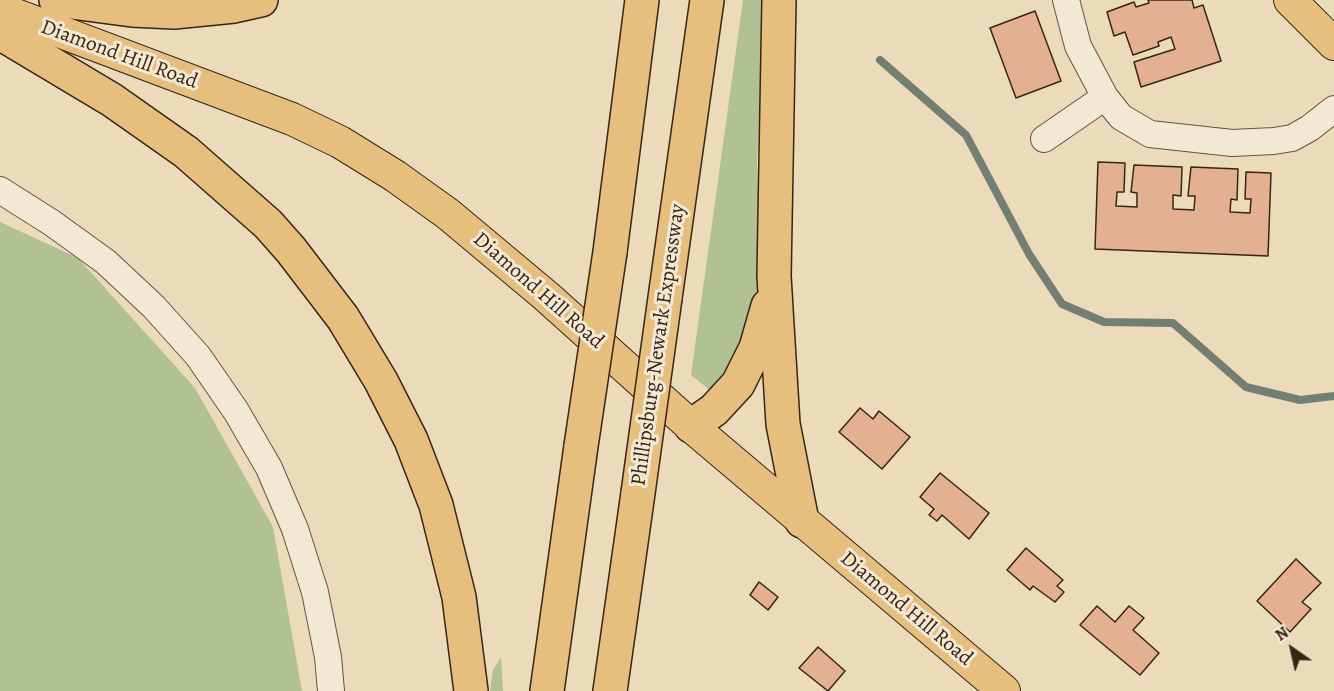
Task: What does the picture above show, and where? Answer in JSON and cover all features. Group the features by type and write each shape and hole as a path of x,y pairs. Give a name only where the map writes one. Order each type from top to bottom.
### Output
{"highway":[{"path":"56,0 132,10 174,12 234,6 261,0"},
{"path":"547,691 610,252 642,0"},
{"name":"Phillipsburg-Newark Expressway","path":"610,691 707,0"},
{"path":"779,0 774,276 783,424 802,521"},
{"path":"0,33 112,100 186,152 268,224 344,318 381,381 411,440 436,505 459,597 471,691"},
{"path":"691,426 725,399 748,368 761,332 774,276"}],"main road":[{"path":"1290,0 1334,44"},
{"name":"Diamond Hill Road","path":"0,9 254,103 340,142 368,158 448,214 546,296 691,426 1004,691"}],"street":[{"path":"1065,0 1078,46 1105,97 1120,117 1150,134 1232,143 1292,138 1310,128 1334,109"},
{"path":"1044,139 1105,97"},
{"path":"0,190 52,223 106,262 154,307 198,356 236,411 269,468 295,529 315,592 328,657 331,691"}],"green space":[{"path":"743,0 764,0 757,163 761,271 756,320 743,352 711,391 691,375"},
{"path":"0,222 78,258 195,388 273,527 302,691 0,691"},
{"path":"501,657 503,691 490,691 493,670"}],"building":[{"path":"1148,0 1192,0 1194,8 1203,5 1221,61 1141,87 1134,62 1175,49 1171,37 1158,42 1159,46 1133,55 1125,32 1114,36 1107,12 1134,2 1136,7 1149,3"},
{"path":"1035,11 1061,81 1016,98 990,28"},
{"path":"1098,162 1125,163 1124,192 1117,192 1116,206 1137,207 1137,193 1131,192 1134,165 1182,167 1181,196 1173,195 1173,209 1194,210 1195,196 1188,196 1191,167 1238,169 1237,200 1231,199 1230,212 1250,213 1251,199 1245,199 1246,172 1271,173 1268,256 1095,249"},
{"path":"860,408 873,419 879,411 910,437 882,469 839,432"},
{"path":"940,473 989,513 969,539 942,515 937,521 929,515 934,509 920,497"},
{"path":"1026,548 1063,580 1057,586 1064,592 1055,602 1033,586 1030,590 1007,570"},
{"path":"1296,559 1321,583 1302,602 1311,609 1290,632 1257,601"},
{"path":"759,582 778,597 768,610 750,595"},
{"path":"1097,606 1115,622 1129,606 1144,618 1133,630 1159,653 1140,675 1080,625"},
{"path":"818,647 845,671 828,691 799,668"}],"waterway":[{"path":"880,60 966,135 1029,254 1062,304 1104,322 1173,323 1246,387 1300,400 1334,396"}]}
